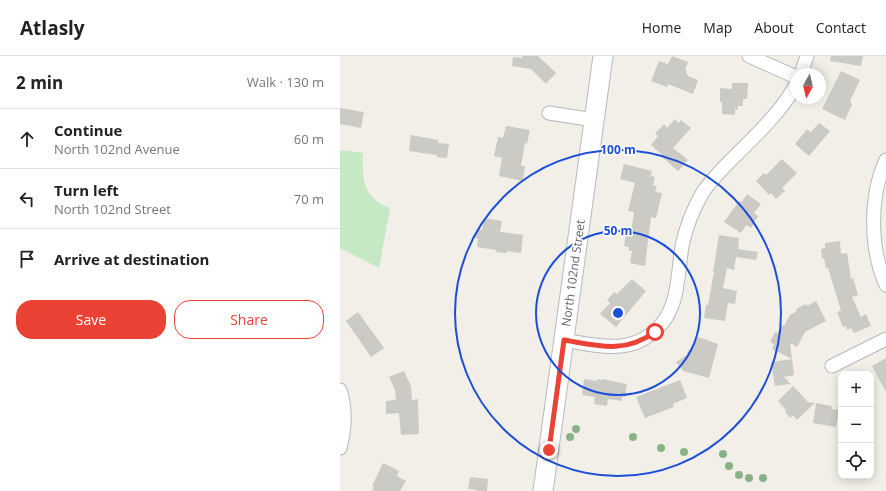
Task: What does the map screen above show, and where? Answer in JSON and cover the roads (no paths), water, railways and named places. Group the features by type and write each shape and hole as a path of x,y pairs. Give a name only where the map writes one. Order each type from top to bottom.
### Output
{"main road":[{"name":"North 102nd Street","path":"543,491 603,56"}],"street":[{"path":"749,56 790,74"},
{"path":"803,68 808,56"},
{"path":"564,340 604,346 620,346 637,342 645,338 660,326 668,316 674,303 683,244 688,225 697,203 708,184 776,114 790,94"},
{"path":"549,113 594,120"},
{"path":"886,160 876,193 875,216 881,242 878,257 886,286"},
{"path":"832,366 886,339"},
{"path":"340,390 344,408 344,424 340,448"}]}
